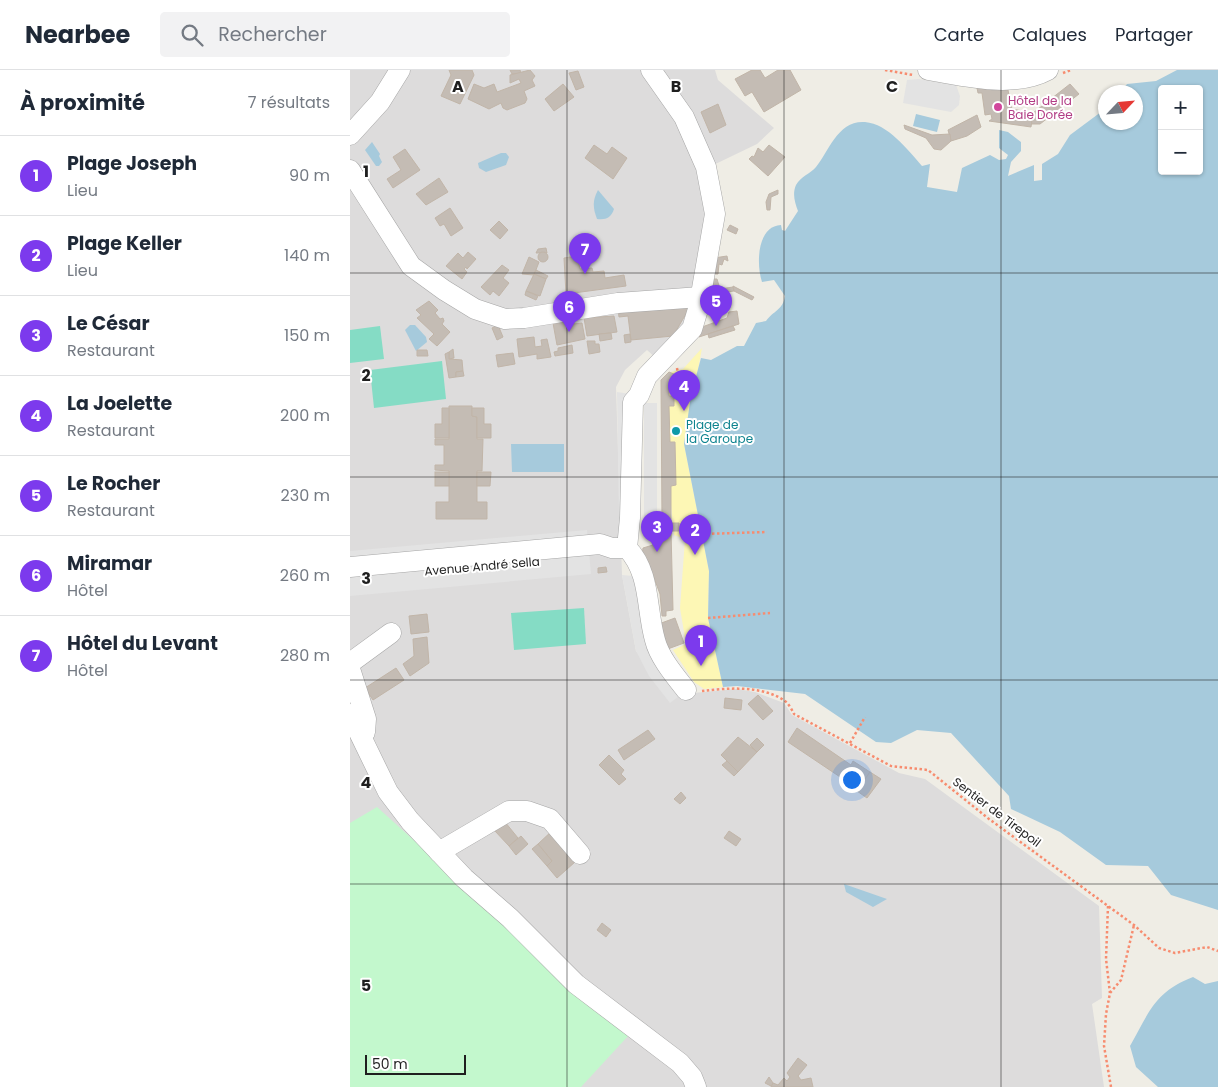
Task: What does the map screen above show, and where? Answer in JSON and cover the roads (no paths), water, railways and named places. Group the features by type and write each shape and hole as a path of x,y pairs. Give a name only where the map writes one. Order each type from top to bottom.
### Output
{"street":[{"path":"350,135 380,102 400,70"},
{"path":"619,548 636,538 642,523 644,402 639,395 647,376 690,333 700,297 715,214 706,166 684,117 651,70"},
{"path":"928,70 956,72 1006,80 1036,77 1048,70"},
{"path":"350,170 411,266 444,290 475,309 504,319 618,303 700,297"},
{"name":"Avenue André Sella","path":"350,567 600,544 619,548"},
{"path":"619,548 634,556 644,577 655,642 676,678 686,690"},
{"name":"Avenue André Sella","path":"350,578 601,555 619,548"},
{"path":"350,663 391,633"},
{"path":"350,669 366,719 364,744"},
{"path":"350,714 388,792 410,821 464,878 510,918 576,984 680,1063 692,1078 696,1087"},
{"path":"439,852 509,811 527,811 550,819 580,854"}],"water":[{"path":"1177,70 1218,70 1218,910 1171,895 1148,866 1106,865 1060,832 1011,809 1009,796 951,733 917,730 891,743 876,742 805,694 737,686 723,687 708,618 709,571 684,444 691,395 701,358 711,360 737,346 744,346 756,323 766,321 784,301 785,296 774,280 762,282 759,266 760,247 767,232 773,227 781,225 782,230 785,231 798,211 794,195 796,185 800,179 816,167 841,131 856,123 865,122 882,127 896,138 922,166 930,164 927,187 957,192 962,168 990,155 999,160 1006,159 1008,155 999,148 999,130 1008,132 1021,142 1021,151 1011,162 1008,176 1034,165 1034,181 1042,180 1042,164 1058,154 1070,135 1098,114 1098,130 1143,130 1143,85 1127,84 1156,81"},
{"path":"916,114 940,120 937,132 913,126"},
{"path":"372,142 380,154 382,162 379,166 376,166 365,150"},
{"path":"501,153 506,153 509,157 506,165 486,172 479,168 478,163"},
{"path":"598,190 614,209 606,219 597,219 594,201"},
{"path":"410,325 415,325 426,337 427,342 416,351 405,330"},
{"path":"511,444 564,444 564,472 512,472"},
{"path":"844,884 887,899 873,907 846,892"},
{"path":"1193,977 1205,984 1218,981 1218,1087 1158,1087 1136,1067 1130,1046 1148,1014 1161,997 1169,989"}],"place":[{"name":"Hôtel de la Baie Dorée","path":"998,107"},
{"name":"Hôtel du Levant","path":"585,274"},
{"name":"Le Rocher","path":"716,326"},
{"name":"Miramar","path":"569,332"},
{"name":"La Joelette","path":"684,411"},
{"name":"Plage de la Garoupe","path":"676,431"},
{"name":"Le César","path":"657,552"},
{"name":"Plage Keller","path":"695,555"},
{"name":"Plage Joseph","path":"701,666"}]}
